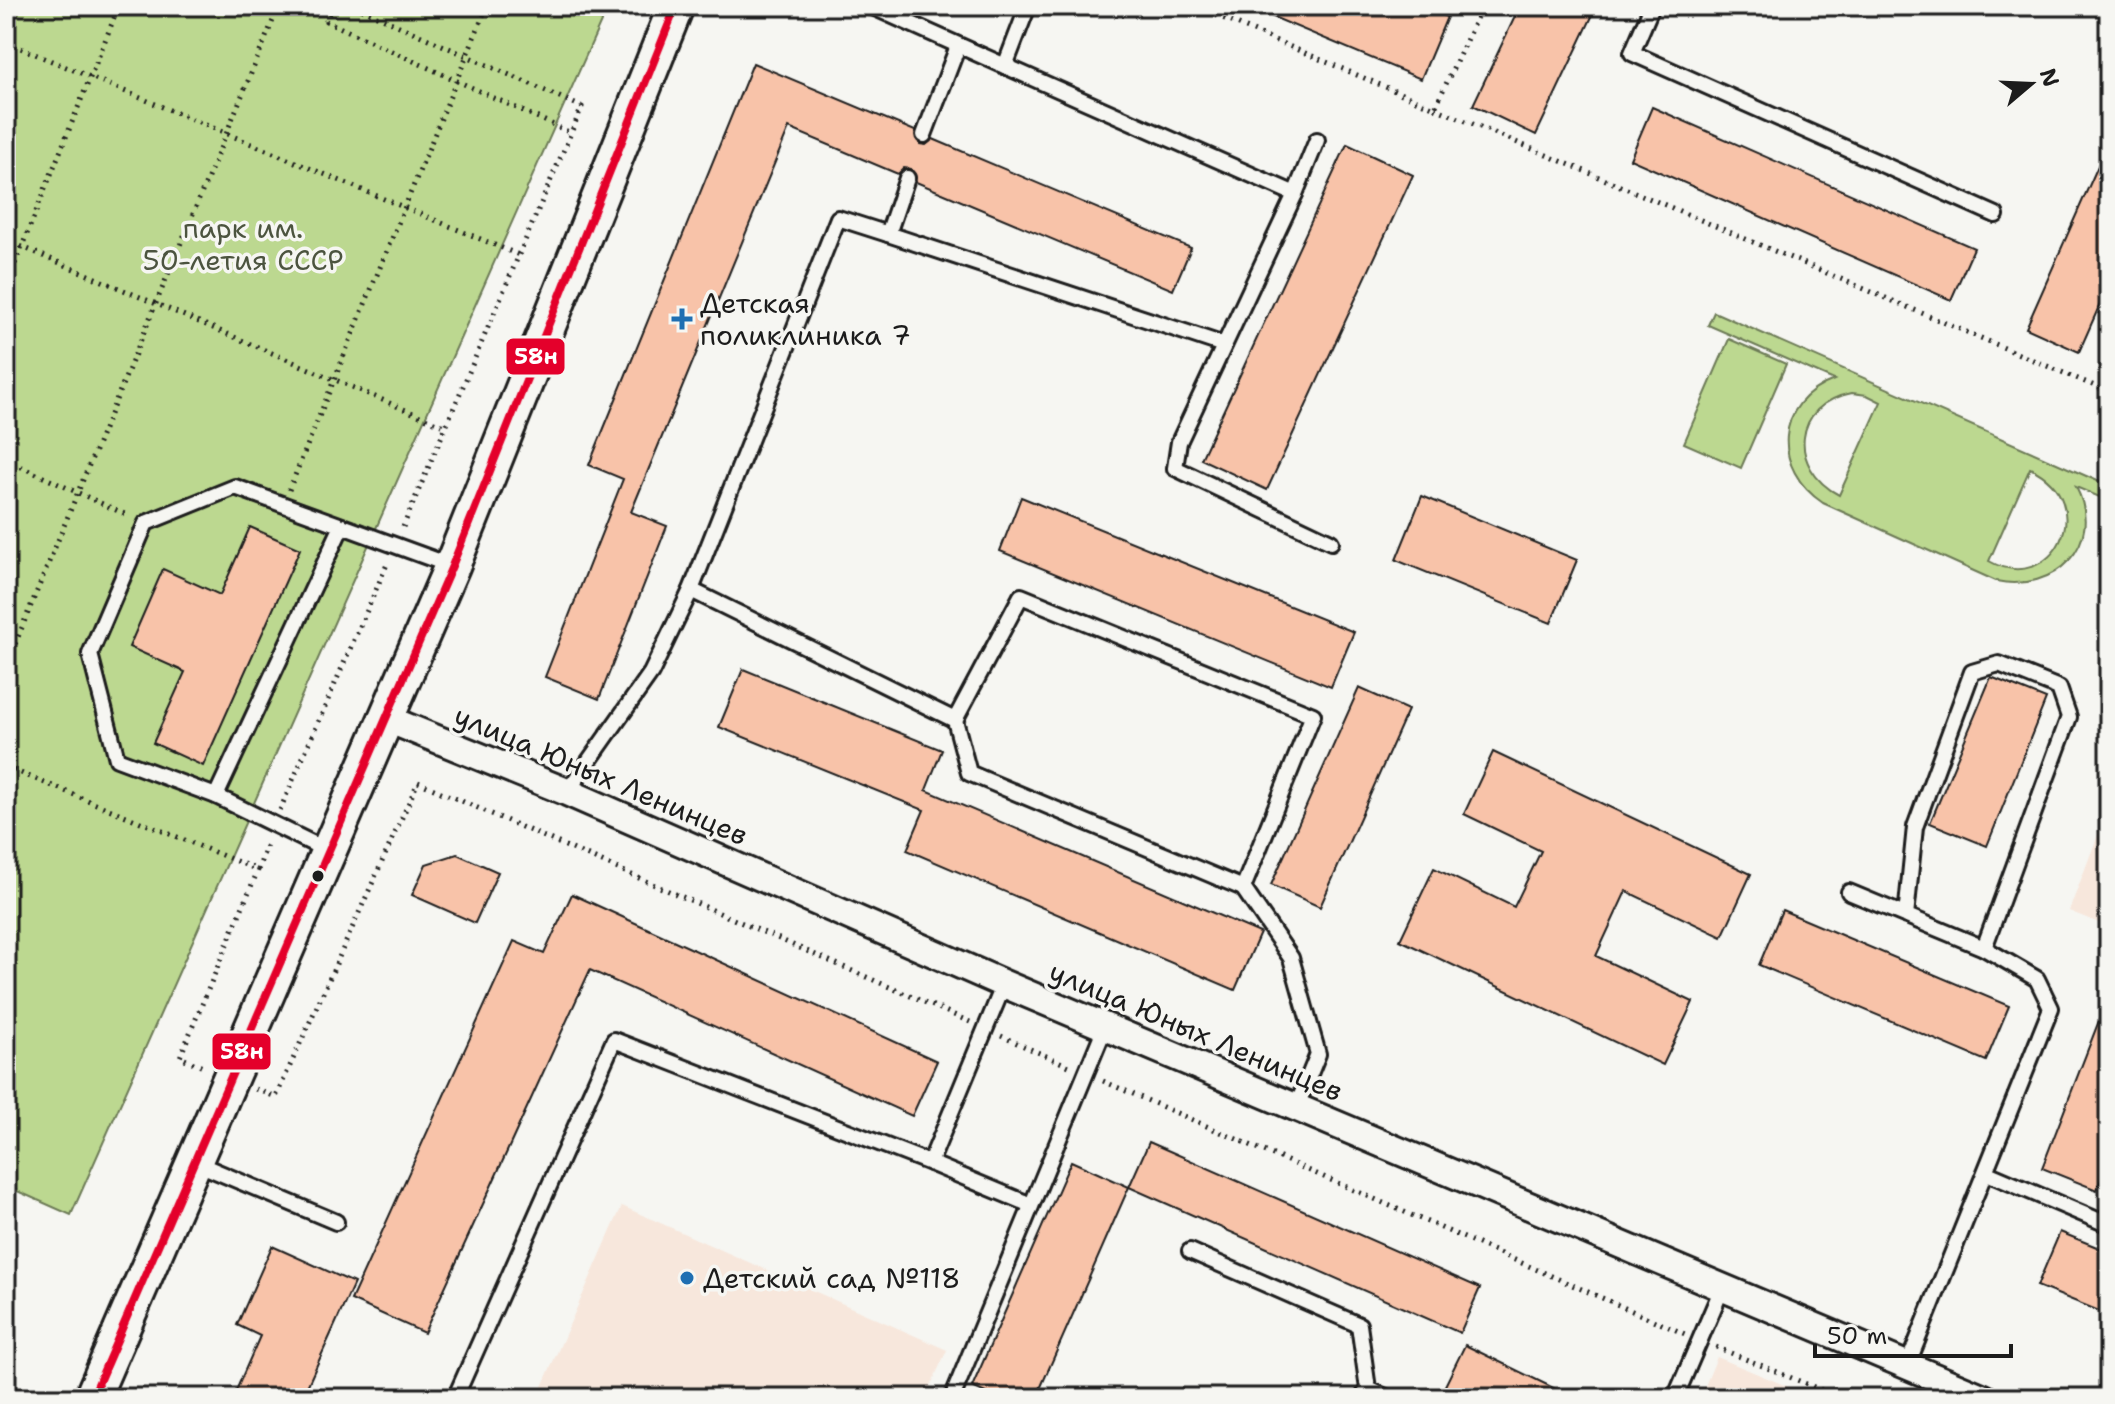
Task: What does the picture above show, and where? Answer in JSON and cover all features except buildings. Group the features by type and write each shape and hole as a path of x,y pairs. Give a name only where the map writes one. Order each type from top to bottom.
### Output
{"street":[{"path":"92,1398 452,566 676,6"},
{"name":"улица Юных Ленинцев","path":"385,718 567,792 1004,984 1984,1398"}],"lane":[{"path":"871,6 1295,194"},
{"path":"1005,66 1028,6"},
{"path":"1652,6 1632,53 1996,215"},
{"path":"924,135 958,46"},
{"path":"1317,140 1295,194 1179,442 1175,468 1331,542"},
{"path":"888,234 907,178"},
{"path":"567,792 651,673 691,590 838,218 1224,345"},
{"path":"328,851 216,796 117,759 90,654 146,523 235,487 452,566"},
{"path":"216,796 341,528"},
{"path":"691,590 955,720"},
{"path":"1243,888 1313,715 1021,596 955,720 969,773 1243,888 1291,958 1318,1054 1296,1108"},
{"path":"1906,916 1915,827 1972,672 1999,664 2059,688 2069,717 1984,948"},
{"path":"1849,892 1984,948 2037,979 2051,1008 1907,1366"},
{"path":"930,1163 1004,984"},
{"path":"952,1398 1105,1027"},
{"path":"455,1398 614,1040 1031,1205"},
{"path":"194,1162 336,1222"},
{"path":"1987,1173 2109,1225"},
{"path":"1190,1251 1359,1325 1365,1394 1388,1398"},
{"path":"1675,1398 1723,1286"}],"path":[{"path":"6,286 119,6"},
{"path":"6,666 279,6"},
{"path":"180,1057 274,824 582,107 354,6"},
{"path":"282,506 487,6"},
{"path":"1194,6 2109,392"},
{"path":"1435,108 1482,6"},
{"path":"330,7 326,21 571,133"},
{"path":"6,42 519,255"},
{"path":"6,240 446,427"},
{"path":"6,460 146,523"},
{"path":"6,767 258,870"},
{"path":"6,776 14,770"}],"shaded area":[{"path":"2109,806 2109,927 2069,911"},
{"name":"Детский сад №118","path":"622,1206 947,1350 925,1398 537,1398"},
{"path":"1717,1357 1815,1398 1700,1398"}],"green space":[{"name":"парк им. 50-летия СССР","path":"6,6 608,6 71,1215 6,1186"},
{"path":"1714,312 2109,486 2109,501 2076,487 2084,508 2084,528 2079,545 2069,560 2055,572 2037,580 2017,583 1996,581 1823,503 1806,489 1788,455 1787,437 1791,420 1800,404 1814,390 1834,380 1708,325","holes":["1852,393 1867,395 1881,402 1839,495 1822,483 1811,469 1805,454 1804,438 1808,423 1817,410 1832,399","2030,468 2051,484 2063,502 2065,522 2060,541 2049,557 2032,567 2012,569 1989,561"]},
{"path":"1729,339 1786,364 1741,468 1684,443"}],"transit line":[{"name":"58н","path":"92,1398 452,566 676,6"}],"place":[{"name":"Детская поликлиника 7","path":"682,319"},
{"name":"Детский сад №118","path":"687,1278"}]}
